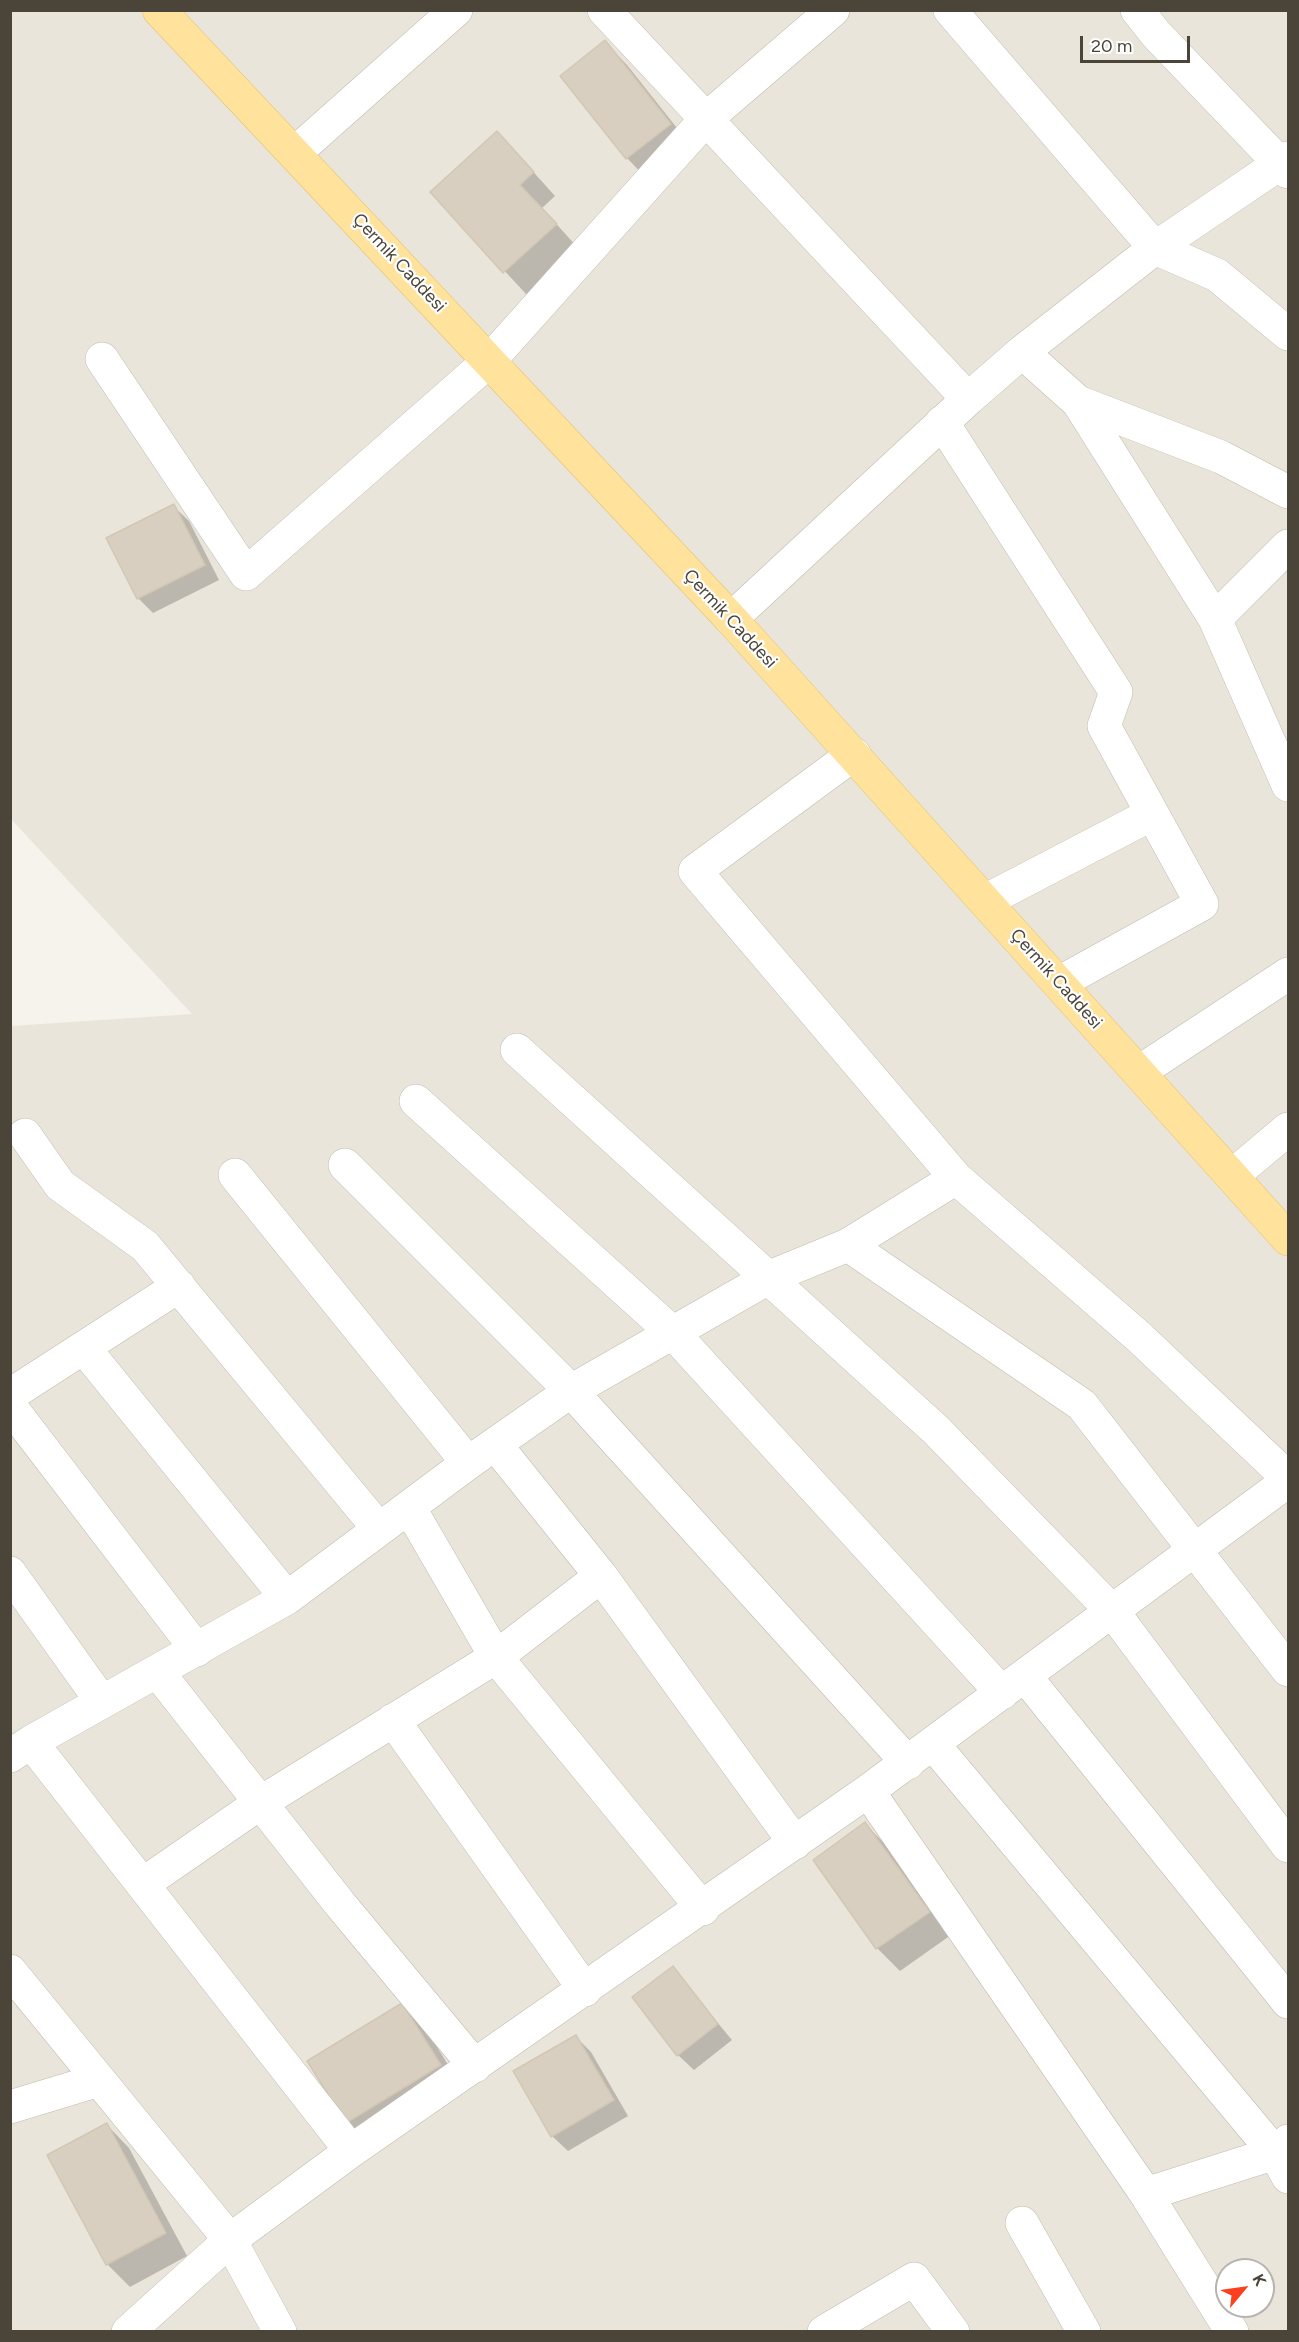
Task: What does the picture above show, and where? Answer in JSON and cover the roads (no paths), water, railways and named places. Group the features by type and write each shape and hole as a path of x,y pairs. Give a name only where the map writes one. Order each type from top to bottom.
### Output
{"main road":[{"name":"Çermik Caddesi","path":"159,10 731,619 1288,1239"}],"street":[{"path":"295,153 456,10"},
{"path":"604,10 968,399"},
{"path":"102,360 246,574 490,360 706,119 798,21 833,10"},
{"path":"950,10 1155,248 1217,275 1288,334"},
{"path":"731,619 942,422 1022,351 1155,248 1286,166 1137,10"},
{"path":"1022,351 1078,402 1215,619 1288,785"},
{"path":"1078,402 1221,457 1288,492"},
{"path":"942,422 1116,692 1104,726 1202,904 1059,983"},
{"path":"1215,619 1288,546"},
{"path":"128,2331 230,2240 351,2151 795,1844 1113,1612 1288,1480 1139,1337 956,1178 695,871 854,754"},
{"path":"985,901 1152,814"},
{"path":"1139,1072 1288,974"},
{"path":"517,1050 770,1277 936,1430 1113,1612 1288,1846"},
{"path":"416,1101 674,1334 1014,1685 1288,2002"},
{"path":"1232,1176 1288,1129"},
{"path":"25,1135 60,1185 145,1246 379,1528"},
{"path":"345,1165 571,1391 920,1753 1284,2157 1146,2194"},
{"path":"235,1175 468,1463"},
{"path":"351,2151 143,1884 21,1749 287,1598 468,1463 571,1391 770,1277 848,1245 956,1178"},
{"path":"848,1245 1082,1405 1197,1549 1288,1670"},
{"path":"10,1395 179,1286"},
{"path":"84,1347 287,1598"},
{"path":"10,1406 197,1650"},
{"path":"495,1444 601,1576 795,1844"},
{"path":"409,1507 496,1657 703,1909"},
{"path":"10,1573 102,1702"},
{"path":"143,1884 260,1803 496,1657 601,1576"},
{"path":"157,1671 340,1904 475,2066"},
{"path":"393,1720 585,1990"},
{"path":"868,1791 1146,2194 1232,2331"},
{"path":"10,1971 230,2240 280,2331"},
{"path":"10,2107 99,2080"},
{"path":"1022,2223 1084,2331"},
{"path":"828,2330 914,2279 953,2331"}]}
